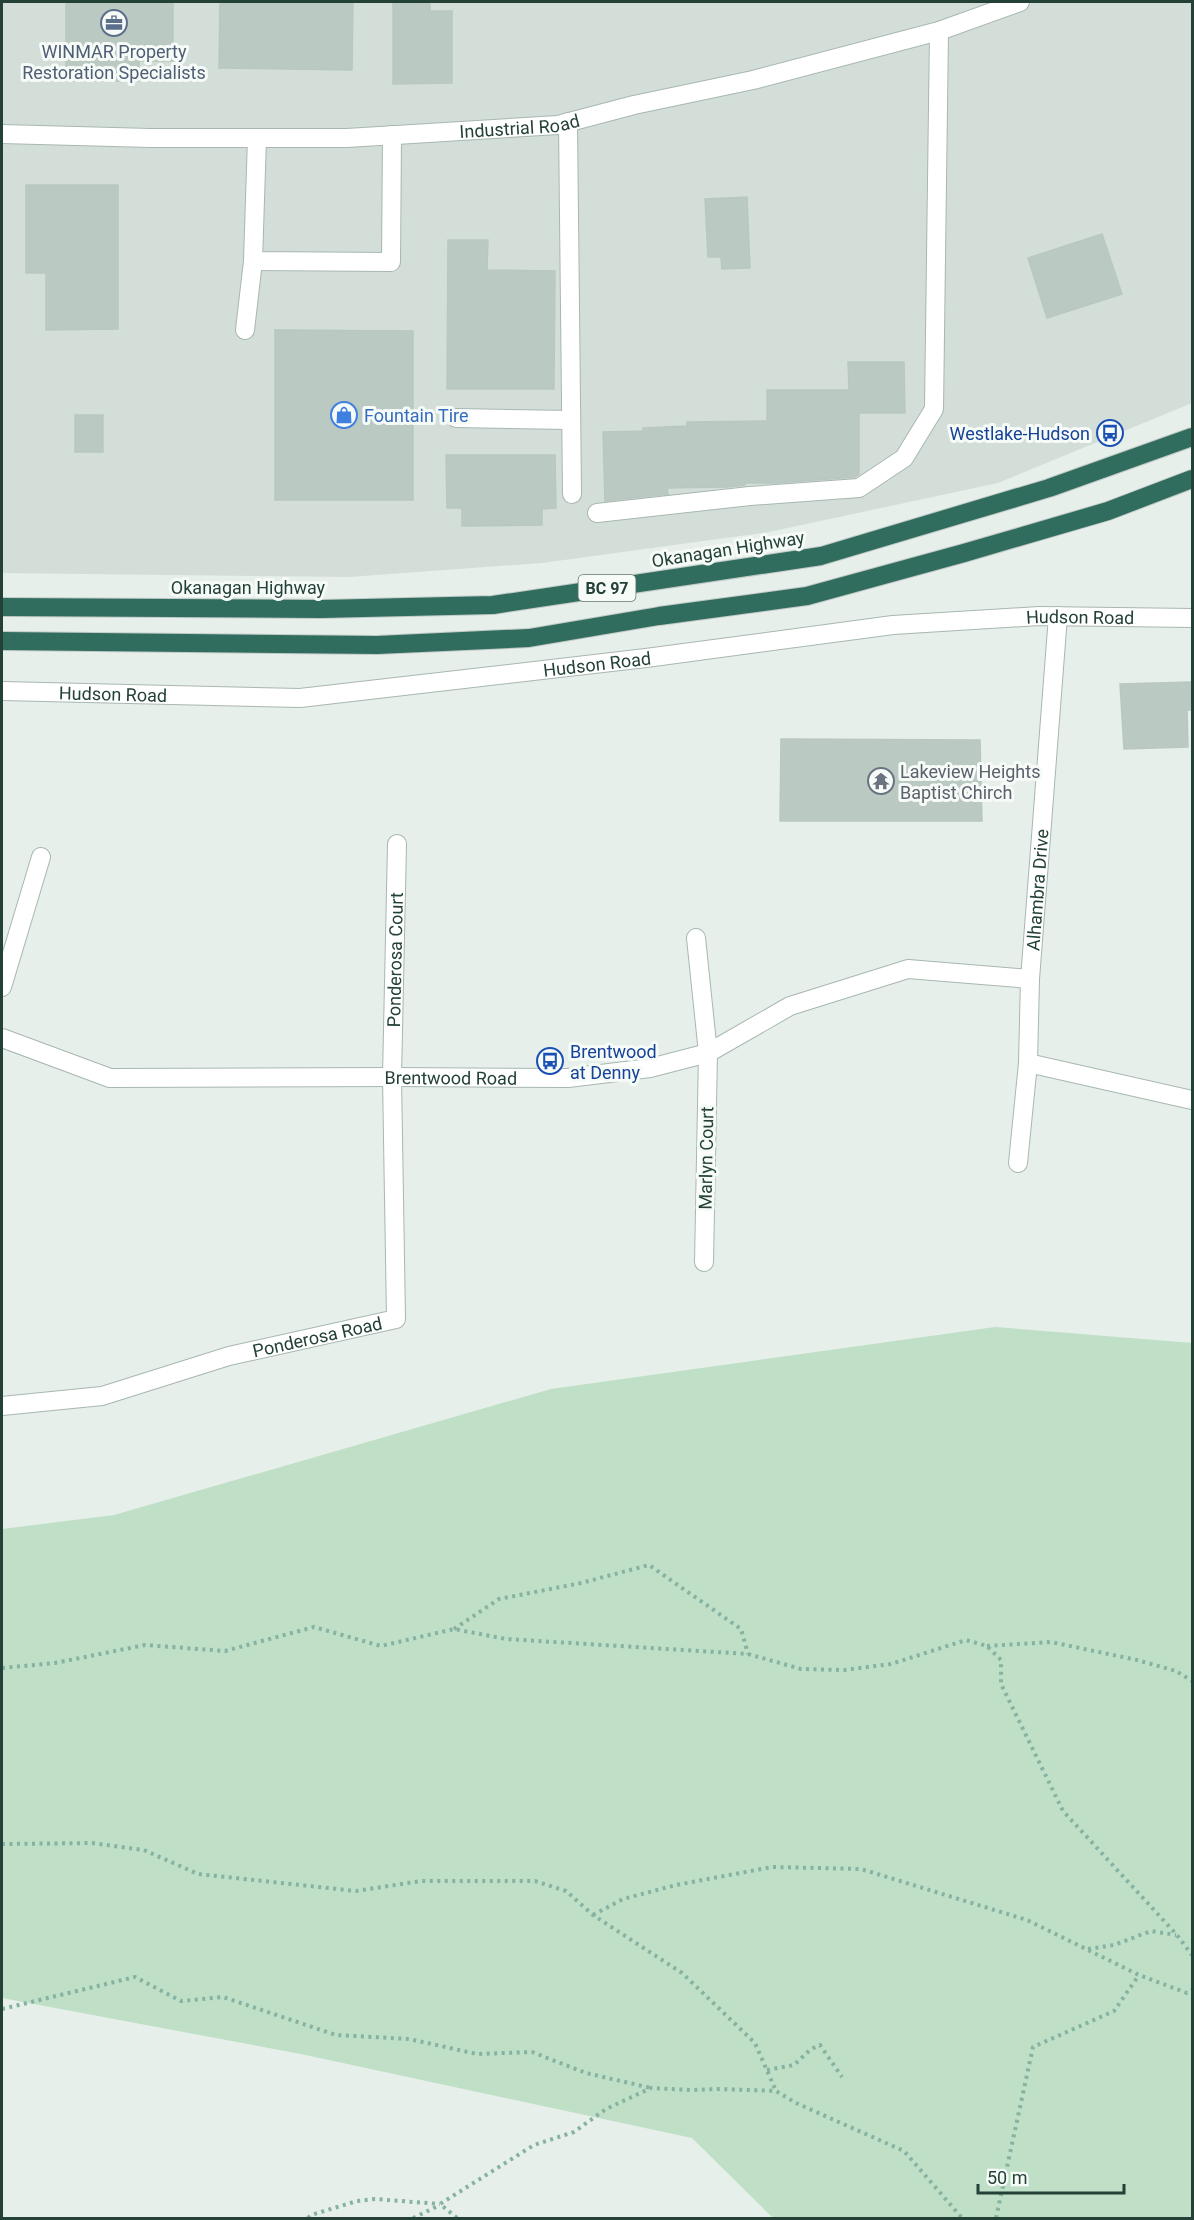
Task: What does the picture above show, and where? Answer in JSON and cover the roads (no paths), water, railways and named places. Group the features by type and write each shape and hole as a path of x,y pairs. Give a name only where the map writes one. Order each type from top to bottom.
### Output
{"highway":[{"name":"Okanagan Highway","path":"2,607 321,609 494,605 821,556 1049,488 1192,437"},
{"name":"BC 97","path":"2,641 377,645 529,638 659,616 807,596 1108,511 1192,479"}],"street":[{"name":"Industrial Road","path":"2,134 150,138 347,138 558,125 634,105 753,80 939,31 1020,2"},
{"path":"597,513 750,496 859,488 904,458 934,409 939,31"},
{"path":"568,122 572,494"},
{"path":"253,261 391,262 392,135"},
{"path":"246,330 253,261 257,138"},
{"path":"456,418 571,420"},
{"name":"Hudson Road","path":"2,691 300,698 646,658 893,626 1058,616 1192,618"},
{"name":"Alhambra Drive","path":"1018,1163 1028,1063 1030,979 1058,616"},
{"name":"Ponderosa Court","path":"392,1077 397,844"},
{"path":"2,987 41,857"},
{"name":"Marlyn Court","path":"696,938 708,1053 704,1262"},
{"name":"Brentwood Road","path":"2,1038 110,1078 568,1078 650,1068 708,1053 790,1006 908,969 1030,979"},
{"path":"1028,1063 1192,1100"},
{"name":"Ponderosa Road","path":"2,1406 102,1396 229,1356 396,1320 392,1077"}],"place":[{"name":"WINMAR Property Restoration Specialists","path":"114,23"},
{"name":"Fountain Tire","path":"344,415"},
{"name":"Westlake-Hudson","path":"1110,433"},
{"name":"Lakeview Heights Baptist Chirch","path":"881,781"},
{"name":"Brentwood at Denny","path":"550,1061"}]}
